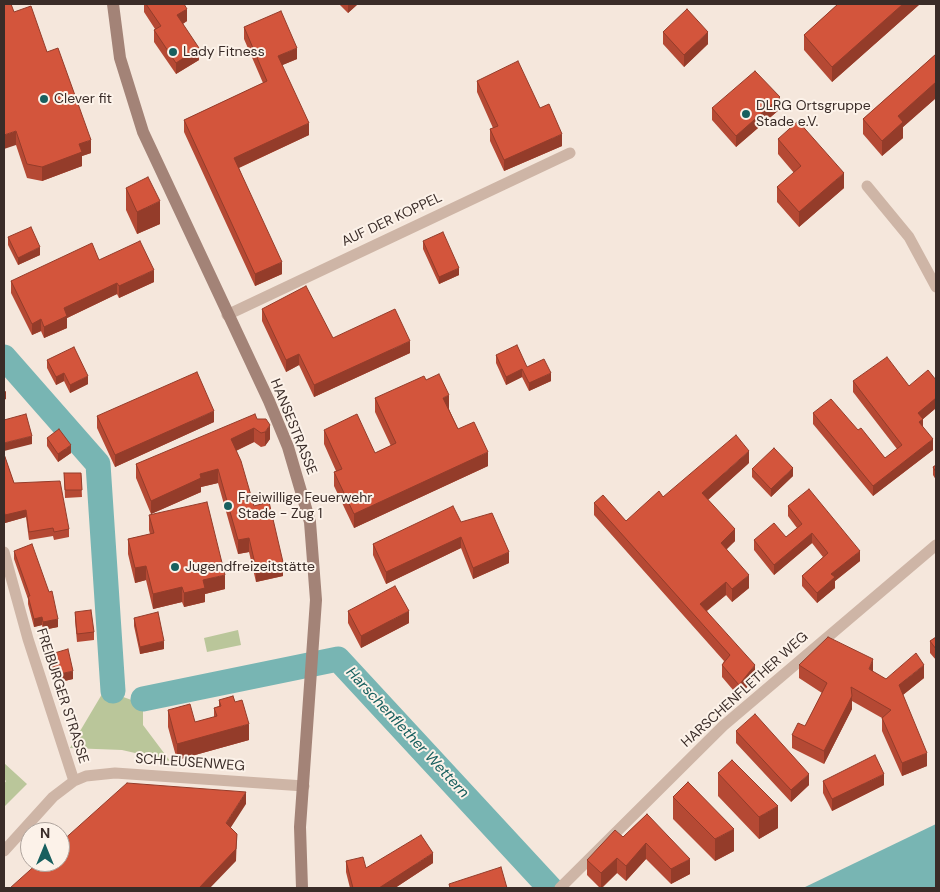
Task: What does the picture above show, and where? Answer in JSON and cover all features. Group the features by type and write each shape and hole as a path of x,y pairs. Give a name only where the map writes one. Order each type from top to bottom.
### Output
{"main road":[{"name":"HANSESTRASSE","path":"113,4 120,58 142,132 288,447 310,522 316,600 300,827 302,888"}],"street":[{"name":"AUF DER KOPPEL","path":"227,314 570,153"},
{"path":"867,186 909,237 936,287"},
{"name":"HARSCHENFLETHER WEG","path":"562,887 723,726 936,545"},
{"name":"FREIBURGER STRASSE","path":"4,552 28,639 74,781 53,797 4,852"},
{"name":"SCHLEUSENWEG","path":"74,781 86,776 115,773 304,786"}],"green space":[{"path":"238,630 241,645 207,652 204,638"},
{"path":"108,684 109,692 143,704 143,725 170,761 122,750 70,748"},
{"path":"4,763 27,784 4,807 4,784 6,781 4,779"}],"water":[{"path":"936,824 936,888 803,888"}],"building":[{"path":"4,4 11,4 14,12 31,6 47,52 58,48 91,140 79,144 82,152 42,167 27,164 16,131 4,135"},
{"path":"146,4 184,4 187,9 177,15 199,48 176,63 154,30 161,26"},
{"path":"838,4 903,4 832,67 804,35"},
{"path":"687,9 708,32 684,55 663,32"},
{"path":"281,11 297,48 278,56 309,123 234,158 282,262 255,274 184,120 267,81 244,27"},
{"path":"936,54 936,82 898,116 903,122 882,141 863,119"},
{"path":"518,61 540,108 549,104 562,134 504,160 490,129 498,126 477,81"},
{"name":"DLRG Ortsgruppe Stade e.V.","path":"755,71 780,97 736,136 712,108"},
{"path":"798,121 844,173 799,212 777,187 801,166 778,139"},
{"path":"148,177 160,201 137,212 126,188"},
{"path":"31,227 40,247 18,258 8,237"},
{"path":"443,232 459,268 439,277 423,241"},
{"path":"140,241 154,270 119,286 117,283 64,308 67,316 44,327 41,319 32,324 11,281 92,243 99,260"},
{"path":"306,286 333,338 395,309 410,341 314,385 299,354 286,360 262,309"},
{"path":"517,345 527,367 544,359 551,373 529,383 522,369 506,377 496,355"},
{"path":"74,347 88,376 70,385 64,373 56,377 47,360"},
{"path":"887,357 909,386 928,370 936,380 936,398 918,413 923,419 919,422 933,439 873,486 813,413 831,399 858,430 861,428 885,458 902,445 853,381"},
{"path":"197,372 214,411 115,455 97,416"},
{"path":"439,374 449,395 443,398 458,429 474,422 488,452 354,514 334,472 342,469 324,430 357,414 375,453 396,443 375,398 424,376 426,380"},
{"path":"26,414 32,436 4,443 4,420"},
{"path":"255,414 257,419 266,419 270,425 265,432 261,433 254,428 231,439 241,461 254,506 269,502 283,562 256,568 249,538 238,540 218,469 200,474 201,478 151,501 136,464"},
{"path":"59,429 71,445 58,454 47,438"},
{"path":"736,435 749,451 702,493 735,529 721,543 749,575 732,589 726,582 700,604 755,665 739,685 722,665 730,655 594,503 603,495 626,521 659,491 663,497"},
{"path":"774,448 793,468 771,489 752,469"},
{"path":"4,454 14,483 60,481 69,529 54,532 53,528 29,532 26,510 5,515"},
{"path":"64,473 81,473 82,490 65,490"},
{"path":"809,489 860,551 831,574 835,577 817,593 802,576 828,553 812,533 774,565 754,540 774,523 786,537 802,524 788,506"},
{"path":"207,502 225,575 203,580 205,588 184,593 182,587 153,594 146,566 135,568 128,539 154,533 149,515"},
{"path":"453,506 461,522 492,513 509,552 473,568 461,537 386,572 373,544"},
{"path":"32,544 49,592 52,591 58,619 43,622 42,617 34,619 28,596 30,596 14,551"},
{"path":"395,586 409,611 361,636 348,611"},
{"path":"91,610 94,632 77,634 75,612"},
{"path":"158,612 164,641 140,647 134,618"},
{"path":"828,637 873,659 869,669 886,679 916,653 924,665 899,685 927,753 902,763 882,718 891,710 851,687 852,696 824,751 792,735 798,723 805,726 827,683 799,665"},
{"path":"936,637 936,649 930,641"},
{"path":"68,649 73,671 56,675 51,654"},
{"path":"233,696 235,702 242,700 249,724 177,744 168,710 190,704 195,722 217,716 214,708 221,706 219,700"},
{"path":"755,714 809,774 791,790 736,731"},
{"path":"875,755 884,774 832,799 823,781"},
{"path":"732,760 778,806 759,817 718,773"},
{"path":"688,782 734,829 715,839 673,797"},
{"path":"127,783 246,792 226,823 237,834 236,849 199,888 10,888 28,872 70,872 70,834"},
{"path":"647,814 690,859 671,869 646,843 626,866 617,858 601,873 587,860 615,830 623,837"},
{"path":"421,835 433,853 379,888 353,888 346,861 363,857 366,868"},
{"path":"501,867 507,888 450,888 449,884"}],"waterway":[{"name":"Harschenflether Wettern","path":"4,357 98,464 113,691"},
{"name":"Harschenflether Wettern","path":"143,699 338,659 550,888"}],"place":[{"name":"Lady Fitness","path":"173,52"},
{"name":"Clever fit","path":"44,99"},
{"name":"DLRG Ortsgruppe Stade e.V.","path":"746,114"},
{"name":"Freiwillige Feuerwehr Stade - Zug 1","path":"228,506"},
{"name":"Jugendfreizeitstätte","path":"175,567"}]}
